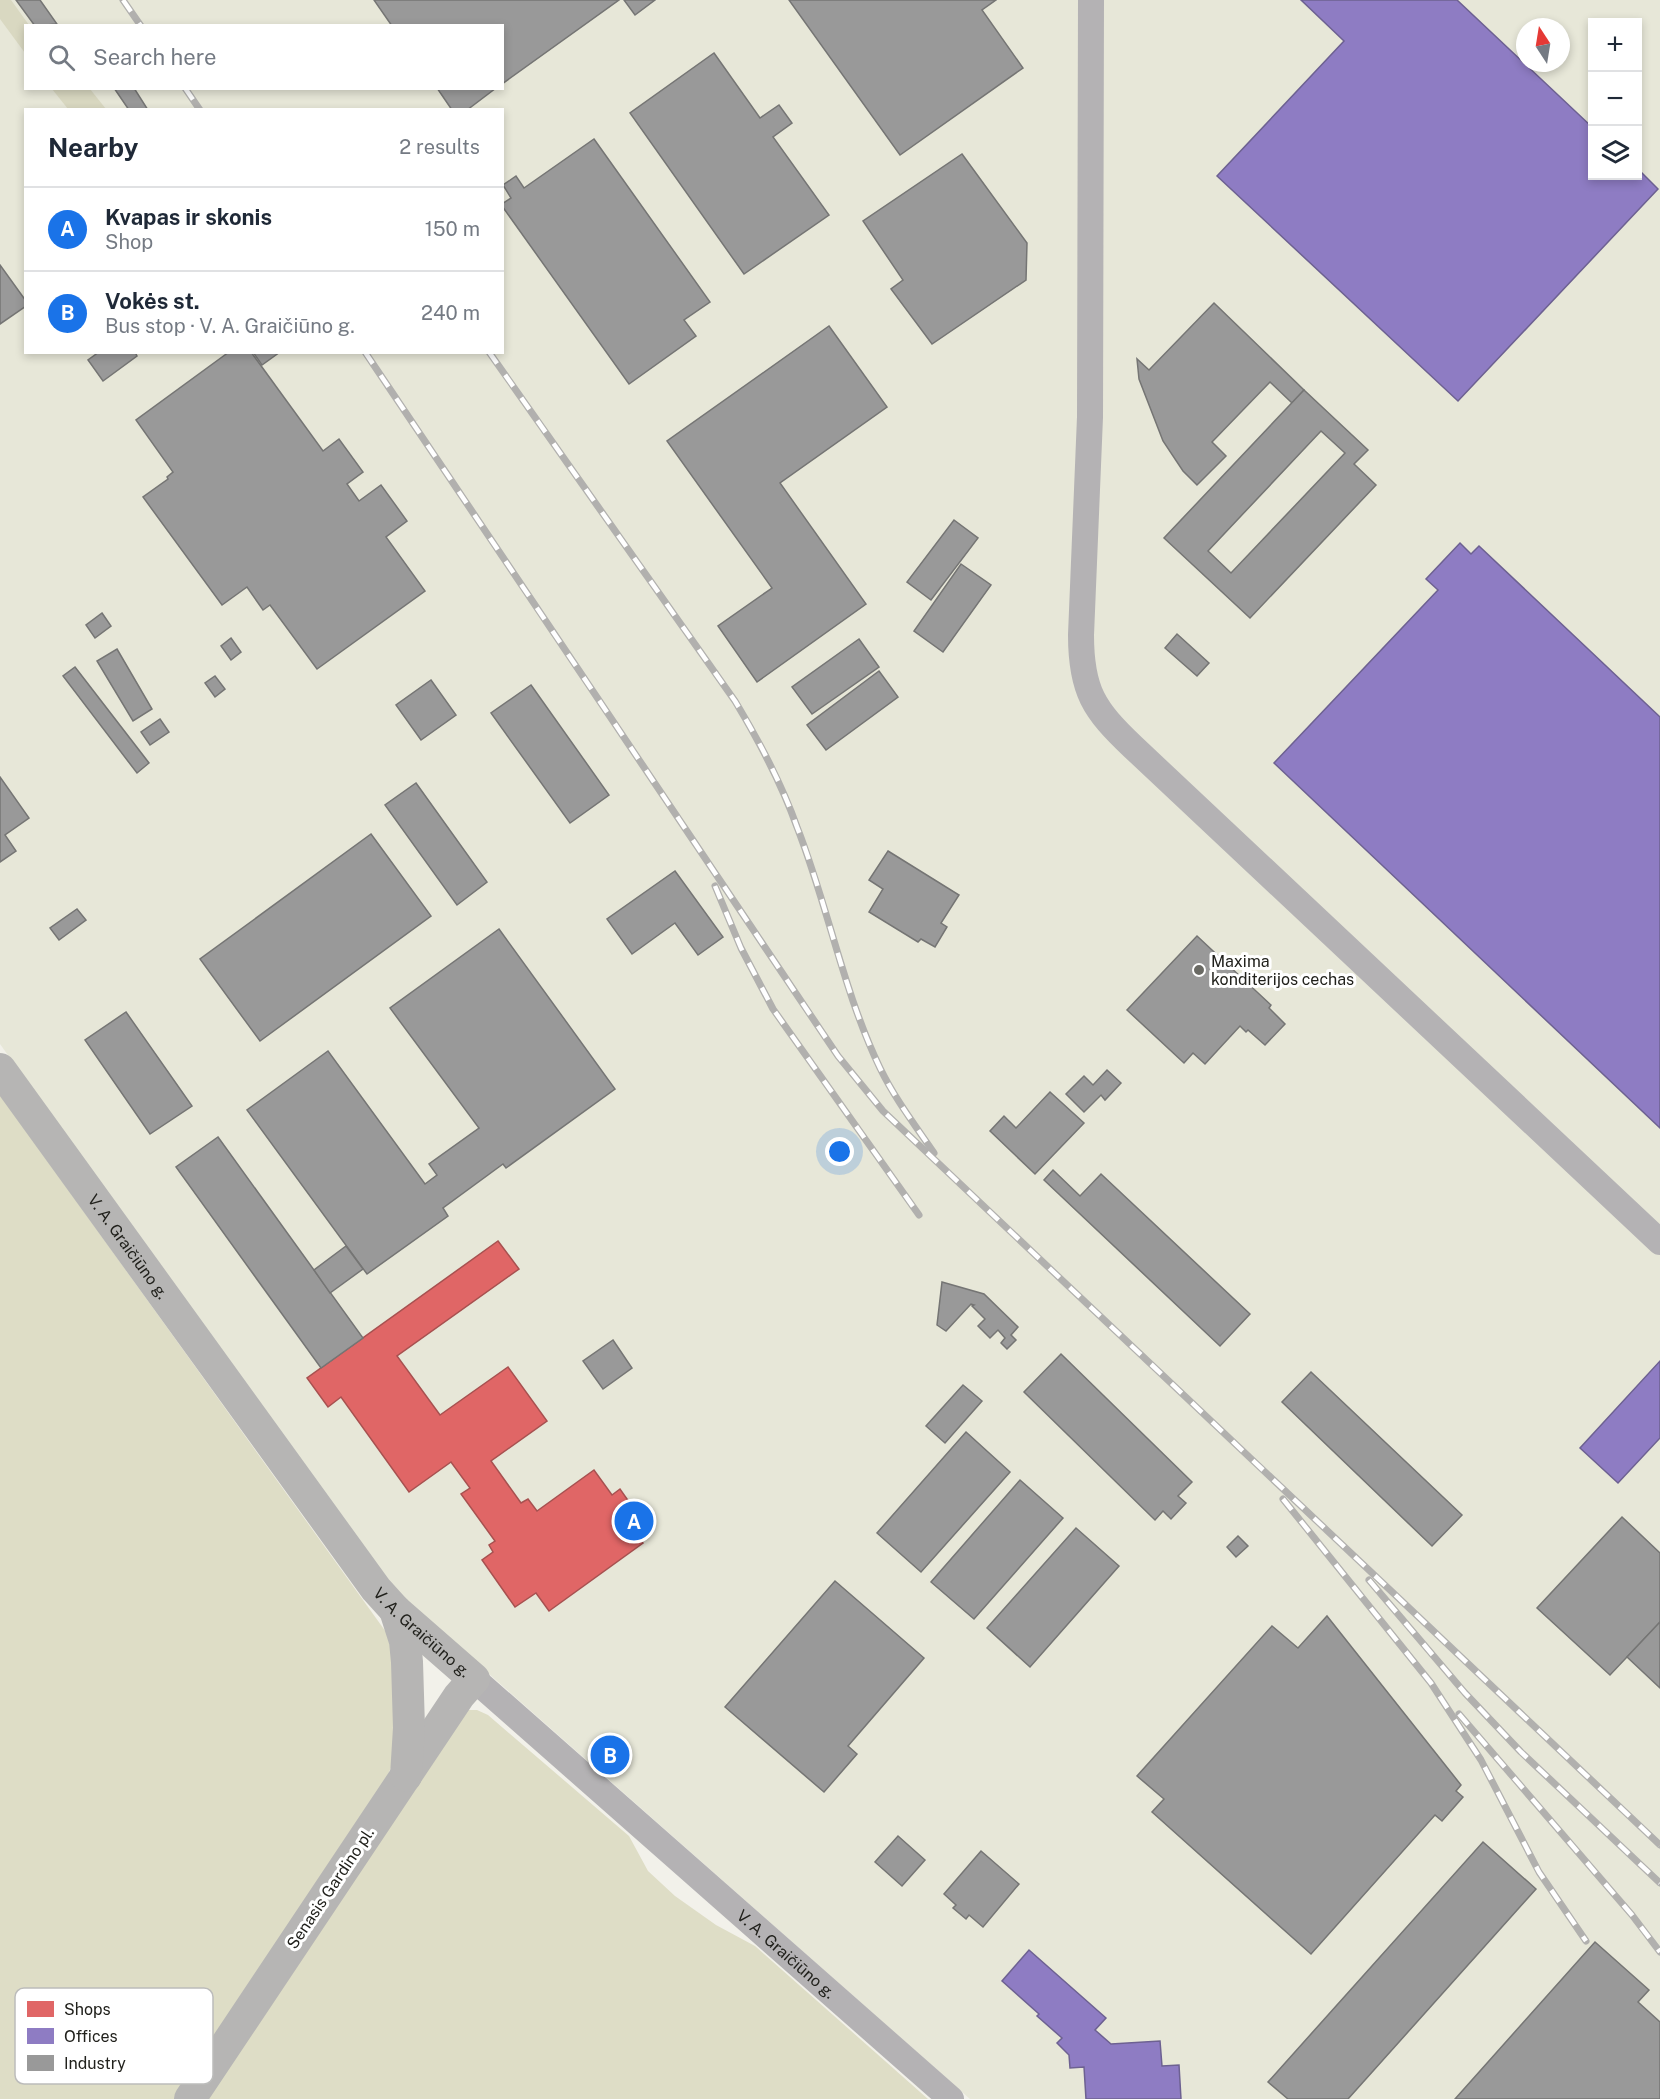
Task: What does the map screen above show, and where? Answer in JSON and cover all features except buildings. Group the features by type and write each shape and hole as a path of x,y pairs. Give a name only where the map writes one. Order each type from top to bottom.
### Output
{"main road":[{"name":"V. A. Graičiūno g.","path":"0,1069 376,1589 395,1610 474,1679"},
{"path":"395,1610 405,1641 407,1662 409,1728 406,1776"},
{"name":"Senasis Gardino pl.","path":"213,2065 459,1696 474,1679"},
{"name":"Senasis Gardino pl.","path":"190,2099 200,2084"}],"street":[{"path":"1091,0 1090,417 1081,635 1081,654 1089,692 1111,726 1660,1242"},
{"name":"V. A. Graičiūno g.","path":"474,1679 951,2099"}],"shaded area":[{"path":"0,0 1660,0 1660,2099 970,2099 402,1597 338,1519 0,1044"}],"green space":[{"path":"0,0 11,0 28,24 24,24 24,52 0,19"},
{"path":"53,90 91,90 105,108 67,108"},
{"path":"0,1095 391,1639 397,1715 392,1765 381,1792 213,2045 213,1988 15,1988 15,2084 187,2084 177,2099 0,2099"},
{"path":"468,1710 477,1710 488,1715 629,1836 648,1871 675,1896 716,1925 755,1946 928,2099 205,2099"}],"railway":[{"path":"123,0 140,24"},
{"path":"186,90 199,108"},
{"path":"366,354 838,1056 883,1111 1660,1845"},
{"path":"490,354 735,701 753,731 791,810 867,1039 892,1090 934,1153"},
{"path":"715,886 741,948 773,1009 919,1215"},
{"path":"1283,1499 1431,1683 1481,1760 1539,1872 1586,1941"},
{"path":"1369,1580 1465,1693 1521,1752 1660,1883"},
{"path":"1459,1714 1632,1915 1660,1952"}],"place":[{"name":"Maxima konditerijos cechas","path":"1199,970"},
{"name":"Kvapas ir skonis","path":"634,1521"},
{"name":"Vokės st.","path":"610,1755"}]}
